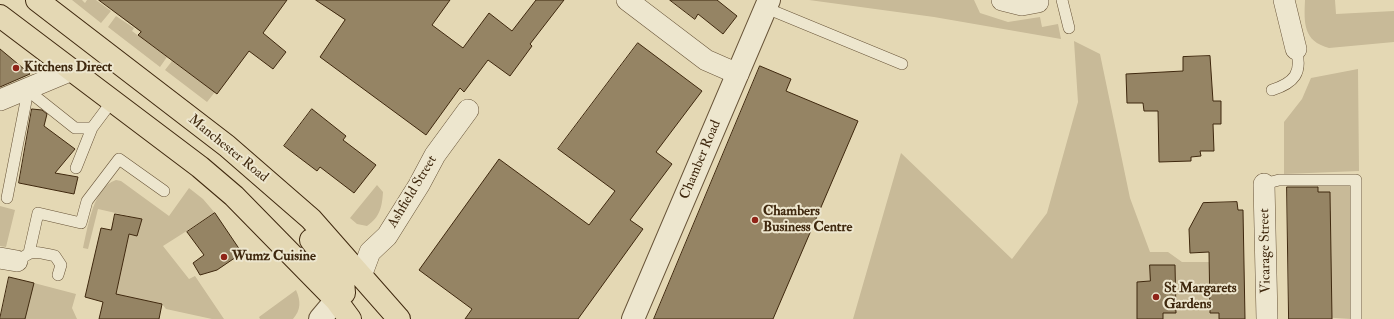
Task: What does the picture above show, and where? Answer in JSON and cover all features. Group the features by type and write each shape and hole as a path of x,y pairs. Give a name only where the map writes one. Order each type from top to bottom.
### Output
{"highway":[{"name":"Manchester Road","path":"37,0 227,146 311,219 348,288 350,319"},
{"name":"Manchester Road","path":"0,16 200,166 234,196 348,288 399,319"},
{"path":"348,288 350,298 366,319"}],"street":[{"path":"626,0 706,60 738,74"},
{"path":"1002,0 1022,5 1044,1"},
{"path":"1284,0 1296,50"},
{"name":"Chamber Road","path":"633,319 768,4"},
{"path":"0,100 72,70"},
{"name":"Ashfield Street","path":"348,288 370,252 387,236 419,185 435,155 468,110"},
{"name":"Vicarage Street","path":"1264,184 1267,319"},
{"path":"320,319 348,288"}],"lane":[{"path":"1062,0 1069,28"},
{"path":"768,4 902,64"},
{"path":"1272,90 1288,84 1294,78 1299,69 1299,60 1296,50"},
{"path":"27,90 75,128 92,128"},
{"path":"7,198 27,90"},
{"path":"76,168 92,128 113,100"},
{"path":"15,257 38,213 81,223 87,201 119,158 164,191"},
{"path":"1264,184 1278,180 1356,180 1356,319"},
{"path":"15,257 35,252 55,256 61,265 58,275"}],"shaded area":[{"path":"72,0 82,0 85,3 87,0 96,0 111,11 101,23"},
{"path":"809,0 974,0 980,13 1008,22 1040,17 1042,27 1058,24 1061,39 934,17"},
{"path":"1305,0 1335,0 1336,14 1394,11 1394,42 1329,48 1320,45 1314,41 1307,30 1305,23"},
{"path":"116,16 134,28 132,31 167,57 160,67 108,27"},
{"path":"1074,41 1100,54 1130,198 1150,252 1168,252 1182,262 1209,262 1218,283 1209,283 1210,301 1206,305 1209,308 1210,313 1219,313 1219,319 1163,319 1163,313 1176,313 1175,265 1150,265 1150,281 1137,282 1137,319 853,319 901,153 1012,259 1047,213 1078,102"},
{"path":"172,61 215,92 207,102 165,70"},
{"path":"1358,69 1359,171 1284,174 1284,122 1302,99 1311,78"},
{"path":"116,180 121,181 169,216 189,188 203,199 215,213 163,246 189,279 195,276 224,319 212,319 166,309 162,304 116,294 129,234 137,236 142,219 98,209 88,249 83,248 90,219 97,199 108,184"},
{"path":"377,185 383,192 381,207 378,215 367,226 357,224 350,218"},
{"path":"1317,185 1348,185 1352,188 1351,319 1320,317 1318,243 1331,242 1331,222 1318,222 1318,211 1331,211 1330,192 1318,192"},
{"path":"0,206 15,210 6,247 0,246"},
{"path":"34,283 76,294 72,308 77,319 25,319"},
{"path":"296,290 299,298 299,309 293,319 260,319 259,317"}],"building":[{"path":"99,0 287,0 263,33 286,52 273,69 249,51 217,94 138,35 141,32"},
{"path":"316,0 450,0 432,25 463,48 489,13 512,31 536,0 564,0 530,44 532,46 510,76 488,60 464,92 460,88 426,135 320,57 345,20"},
{"path":"670,0 717,0 737,16 723,34 698,14 695,19"},
{"path":"638,43 702,91 656,152 672,164 630,220 643,229 578,319 465,319 472,309 419,270 499,159 589,225 615,191 558,149"},
{"path":"0,49 30,74 0,87"},
{"path":"1210,56 1213,101 1221,101 1221,124 1213,124 1214,151 1200,151 1201,156 1191,157 1191,161 1159,162 1158,111 1144,111 1143,103 1127,103 1126,74 1183,71 1183,57"},
{"name":"Chambers Business Centre","path":"760,66 791,79 786,91 858,121 773,319 654,319"},
{"path":"32,109 42,110 47,114 44,126 75,149 55,173 78,177 74,194 19,183"},
{"path":"312,109 346,136 343,140 376,165 354,193 320,167 317,171 284,146"},
{"path":"1287,187 1318,187 1318,192 1330,192 1332,319 1289,319"},
{"path":"1237,202 1238,210 1243,210 1245,319 1219,319 1219,313 1210,313 1209,252 1190,253 1189,229 1203,203"},
{"path":"215,213 242,253 217,270 200,275 193,263 204,255 187,232"},
{"path":"115,214 142,219 137,236 129,234 116,294 162,304 159,319 99,319 103,302 85,297 101,228 111,230"},
{"name":"St Margarets Gardens","path":"1150,265 1175,265 1176,313 1163,313 1163,319 1137,319 1137,282 1150,281"},
{"path":"9,277 34,283 25,319 0,319"}],"place":[{"name":"Kitchens Direct","path":"16,68"},
{"name":"Chambers Business Centre","path":"755,220"},
{"name":"Wumz Cuisine","path":"224,257"},
{"name":"St Margarets Gardens","path":"1156,297"}]}
